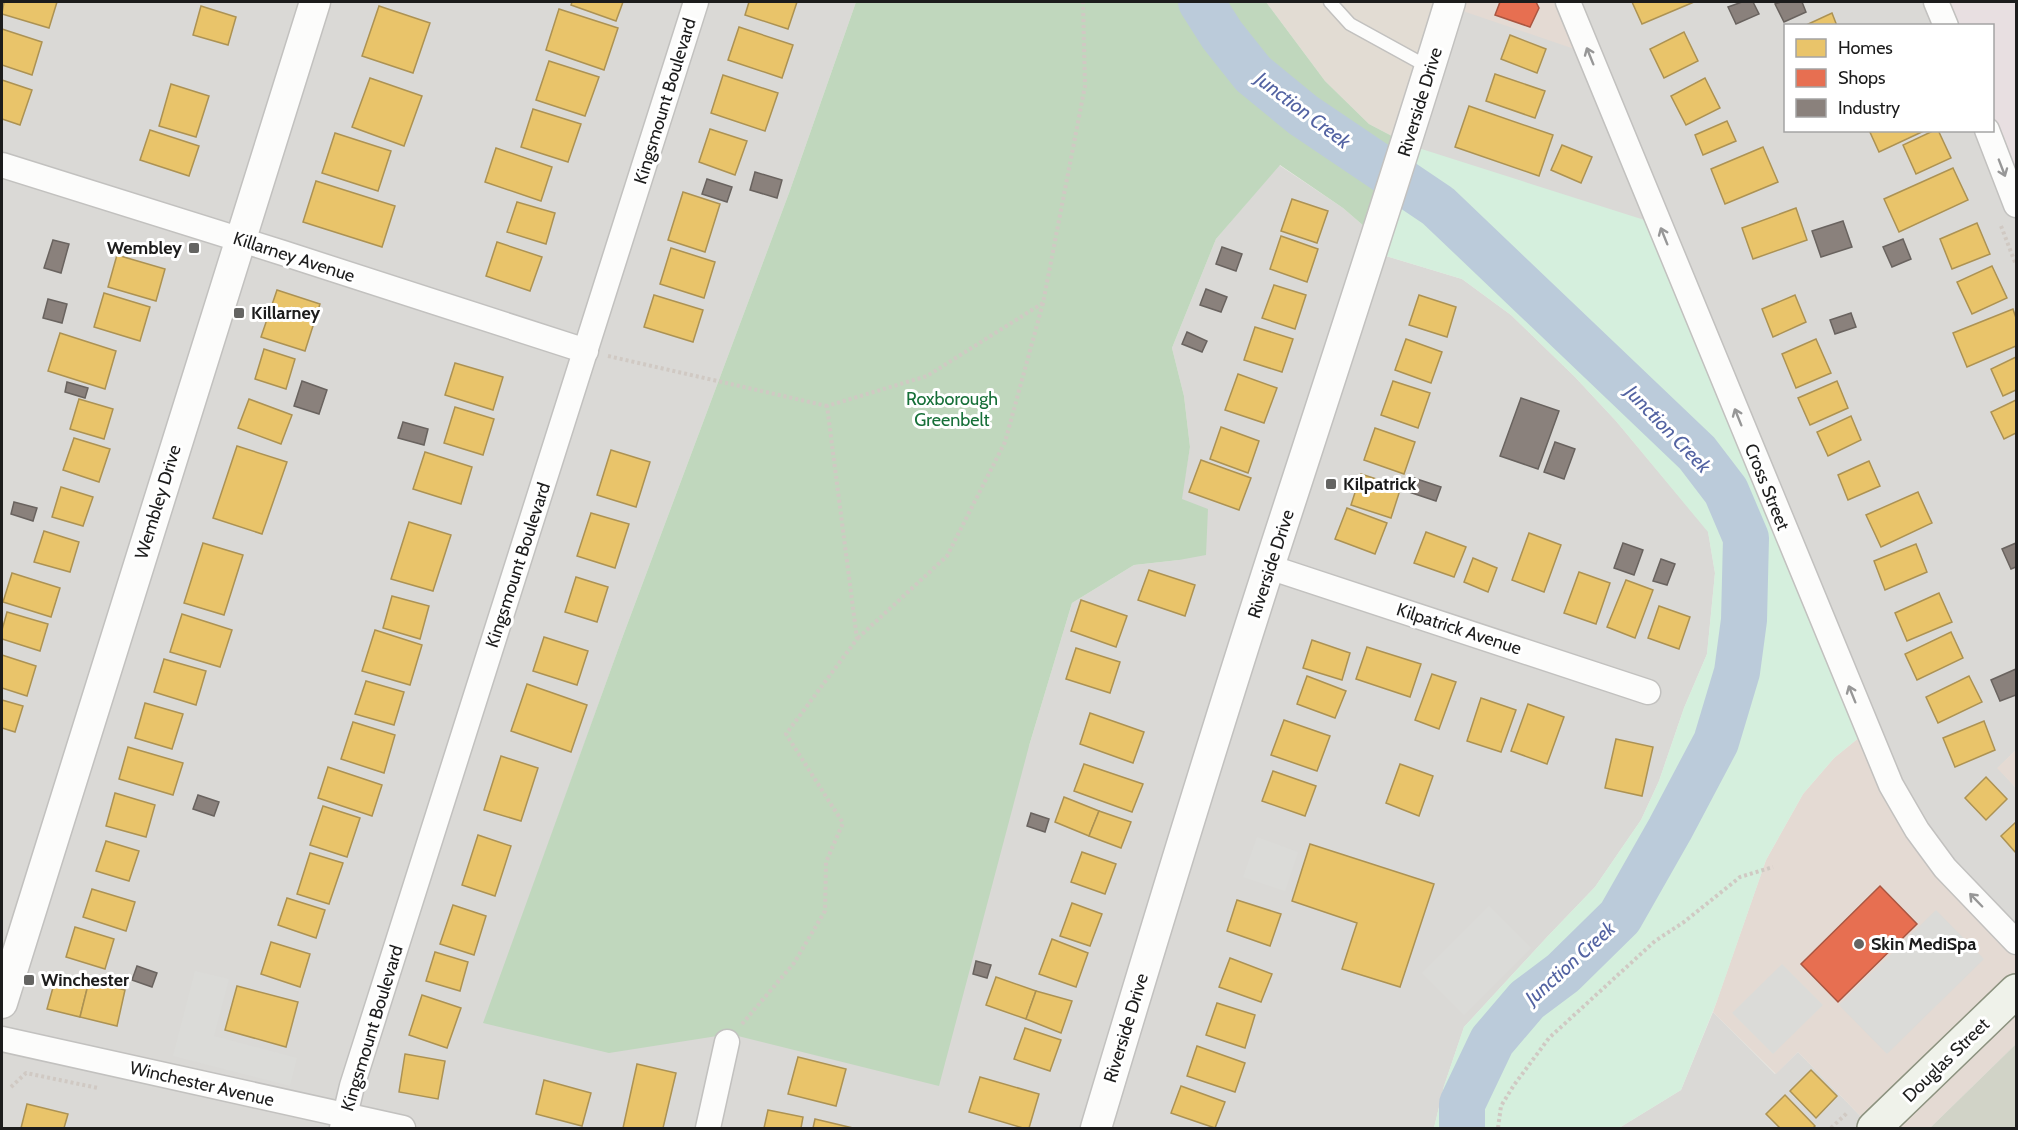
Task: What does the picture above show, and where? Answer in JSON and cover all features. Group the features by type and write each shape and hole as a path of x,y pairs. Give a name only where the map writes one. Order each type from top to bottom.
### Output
{"main road":[{"name":"Douglas Street","path":"1882,1125 2016,991"}],"street":[{"name":"Wembley Drive","path":"2,1003 315,2"},
{"name":"Kingsmount Boulevard","path":"343,1122 352,1086 696,2"},
{"name":"Riverside Drive","path":"1096,1128 1269,567 1380,230 1450,2"},
{"name":"Cross Street","path":"1568,2 1891,785 1917,830 1945,868 2016,942"},
{"path":"1936,2 1945,24"},
{"path":"1988,132 2016,205"},
{"name":"Killarney Avenue","path":"2,165 586,351"},
{"name":"Kilpatrick Avenue","path":"1269,567 1648,692"},
{"name":"Winchester Avenue","path":"2,1039 343,1122 403,1128"},
{"path":"708,1128 727,1042"}],"lane":[{"path":"1330,2 1350,24 1430,68"}],"path":[{"path":"727,1042 794,963 825,911 826,862 843,823 786,734 857,639 947,556 1005,442 1043,303 1085,86 1083,2"},
{"path":"586,351 827,406 927,376 1043,303"},
{"path":"827,406 857,639"},
{"path":"1498,1128 1501,1106 1549,1038 1655,941 1684,922 1740,877 1773,867"},
{"path":"11,1087 26,1073 105,1090"}],"shaded area":[{"path":"2,2 856,2 789,193 624,633 484,1023 1029,746 1072,603 1134,565 1179,560 1181,499 1190,447 1184,396 1172,348 1216,239 1279,165 1343,208 1380,240 1376,253 1462,279 1511,315 1575,377 1616,421 1708,531 1715,573 1707,654 1684,708 1659,781 1641,820 1595,887 1464,1027 1444,1086 1434,1128 2,1128"},
{"path":"1266,2 1452,2 1409,145 1369,124 1325,81"},
{"path":"1453,2 1565,2 1586,53 1451,7"},
{"path":"1565,2 1934,2 1944,24 1784,24 1784,132 1986,132 2016,209 2016,750 1998,768 2016,788 2016,945 1942,868 1866,732 1409,145 1451,7"},
{"path":"1934,2 2016,2 2016,209 1993,132 1994,24 1944,24"},
{"path":"1866,732 1889,784 2016,945 2016,1044 1930,1128 1872,1128 1798,1052 1776,1074 1713,1012 1766,860 1803,794 1834,758"},
{"path":"2016,750 2016,788 1997,768"},
{"path":"1257,837 1298,852 1285,891 1243,877"},
{"path":"1489,906 1531,948 1464,1015 1422,973"},
{"path":"1936,910 1984,959 1887,1054 1839,1005"},
{"path":"1782,964 1823,1005 1773,1054 1732,1013"},
{"path":"195,971 229,979 214,1036 297,1058 290,1086 173,1056"},
{"path":"1713,1012 1775,1074 1798,1052 1872,1128 1619,1128 1681,1090"},
{"path":"2016,1044 2016,1128 1930,1128"}],"green space":[{"name":"Roxborough Greenbelt","path":"856,2 1266,2 1325,81 1369,124 1409,145 1380,240 1343,208 1280,165 1216,239 1172,348 1184,396 1190,447 1182,499 1208,509 1206,555 1134,565 1072,603 1029,746 939,1086 730,1034 609,1053 483,1023 624,633 789,193"},
{"path":"1409,145 1657,224 1866,732 1834,758 1803,794 1766,860 1717,1001 1681,1090 1619,1128 1434,1128 1444,1086 1464,1027 1595,887 1641,820 1659,781 1684,708 1707,654 1715,573 1708,532 1616,421 1575,377 1511,315 1462,279 1376,253"}],"building: Homes":[{"path":"4,2 57,2 49,28 2,14"},
{"path":"572,2 623,2 616,21 571,5"},
{"path":"749,2 797,2 788,29 745,15"},
{"path":"1632,2 1694,2 1642,24"},
{"path":"201,6 236,17 228,45 193,35"},
{"path":"379,6 430,23 413,73 362,56"},
{"path":"559,9 618,28 604,70 546,50"},
{"path":"1832,13 1836,24 1808,24"},
{"path":"739,27 793,45 782,78 728,60"},
{"path":"2,29 42,42 32,75 2,65"},
{"path":"1684,32 1698,61 1664,78 1650,49"},
{"path":"1510,35 1546,49 1537,73 1501,59"},
{"path":"549,61 599,77 585,116 536,100"},
{"path":"1495,74 1545,91 1535,118 1486,101"},
{"path":"723,75 778,93 765,131 711,113"},
{"path":"370,78 422,96 404,146 352,127"},
{"path":"1705,78 1720,108 1686,125 1671,96"},
{"path":"2,80 32,90 20,125 2,119"},
{"path":"171,84 209,96 196,137 159,126"},
{"path":"1469,106 1553,135 1539,176 1455,147"},
{"path":"533,109 581,124 568,162 521,147"},
{"path":"1727,121 1736,141 1703,155 1695,135"},
{"path":"710,129 747,141 735,175 699,162"},
{"path":"150,130 199,146 189,176 140,160"},
{"path":"1870,132 1922,132 1879,152"},
{"path":"1931,132 1939,132 1951,158 1916,174 1903,145"},
{"path":"335,133 391,151 378,191 322,173"},
{"path":"1562,145 1592,157 1581,183 1551,170"},
{"path":"1763,147 1778,182 1725,204 1711,169"},
{"path":"496,148 552,167 541,201 485,182"},
{"path":"1953,168 1968,200 1899,232 1884,199"},
{"path":"316,181 395,206 382,247 303,222"},
{"path":"683,192 720,204 705,252 668,240"},
{"path":"1292,199 1328,211 1317,243 1281,231"},
{"path":"517,202 555,213 546,244 507,232"},
{"path":"1796,208 1807,240 1753,259 1742,228"},
{"path":"1977,223 1990,254 1952,269 1940,239"},
{"path":"1281,236 1318,249 1307,282 1270,269"},
{"path":"497,242 542,257 530,291 486,276"},
{"path":"671,248 715,262 704,298 660,284"},
{"path":"117,255 165,269 156,301 108,287"},
{"path":"1992,266 2007,298 1972,314 1957,282"},
{"path":"1274,285 1306,295 1295,329 1262,318"},
{"path":"277,290 320,304 305,351 261,337"},
{"path":"104,293 150,307 140,341 94,327"},
{"path":"654,295 703,310 693,342 644,327"},
{"path":"1419,295 1456,307 1447,337 1409,325"},
{"path":"1795,295 1806,322 1773,337 1762,309"},
{"path":"2013,309 2016,318 2016,346 1967,367 1953,333"},
{"path":"1255,327 1293,339 1282,372 1244,360"},
{"path":"60,333 116,351 105,389 48,371"},
{"path":"1406,339 1442,352 1431,383 1395,370"},
{"path":"1816,339 1831,373 1796,388 1782,354"},
{"path":"264,349 295,359 286,389 255,379"},
{"path":"2016,357 2016,390 2003,396 1991,369"},
{"path":"455,363 503,377 493,410 445,395"},
{"path":"1238,374 1277,388 1264,423 1225,410"},
{"path":"1393,381 1430,393 1418,428 1381,415"},
{"path":"1837,381 1848,408 1810,425 1798,398"},
{"path":"79,399 113,409 104,439 70,429"},
{"path":"249,399 292,415 281,444 238,428"},
{"path":"2016,400 2016,433 2004,439 1991,412"},
{"path":"455,407 494,419 483,455 444,443"},
{"path":"1851,416 1861,440 1828,456 1817,432"},
{"path":"1221,427 1259,441 1248,473 1210,459"},
{"path":"1375,428 1415,442 1404,474 1364,460"},
{"path":"74,438 110,449 99,482 63,470"},
{"path":"237,446 287,462 262,534 213,518"},
{"path":"611,450 650,462 636,507 597,495"},
{"path":"425,452 472,467 461,504 413,489"},
{"path":"1201,460 1251,478 1239,510 1189,492"},
{"path":"1869,461 1880,486 1848,500 1838,475"},
{"path":"1361,474 1401,487 1391,518 1351,505"},
{"path":"61,487 93,497 83,526 52,517"},
{"path":"1918,492 1932,523 1881,547 1866,515"},
{"path":"1347,508 1387,523 1375,554 1335,539"},
{"path":"591,513 629,524 615,568 577,556"},
{"path":"409,522 451,535 433,591 391,579"},
{"path":"44,531 79,542 70,572 34,562"},
{"path":"1426,532 1466,547 1454,577 1414,563"},
{"path":"1529,533 1561,545 1544,592 1512,580"},
{"path":"203,543 243,555 224,615 184,603"},
{"path":"1916,544 1927,572 1885,590 1874,561"},
{"path":"1473,558 1497,568 1488,592 1464,582"},
{"path":"1149,570 1195,585 1185,616 1138,600"},
{"path":"1579,572 1610,583 1596,624 1564,613"},
{"path":"12,573 60,588 51,617 3,602"},
{"path":"576,577 608,587 597,622 565,612"},
{"path":"1626,580 1653,590 1635,638 1607,627"},
{"path":"1939,593 1952,622 1907,641 1895,613"},
{"path":"392,596 429,606 420,639 383,628"},
{"path":"1081,600 1127,616 1116,647 1071,631"},
{"path":"1659,606 1690,617 1679,649 1648,638"},
{"path":"7,612 48,624 40,651 2,639"},
{"path":"182,614 232,630 220,667 170,652"},
{"path":"375,630 422,645 410,685 362,671"},
{"path":"1951,632 1963,658 1917,680 1905,654"},
{"path":"544,637 588,651 577,685 533,671"},
{"path":"1312,640 1350,653 1342,680 1303,668"},
{"path":"1367,647 1421,664 1410,697 1356,679"},
{"path":"1076,648 1120,662 1110,693 1066,679"},
{"path":"2,655 36,666 27,696 2,688"},
{"path":"164,659 206,671 196,705 154,692"},
{"path":"1432,674 1456,682 1439,729 1415,720"},
{"path":"1307,676 1346,691 1335,718 1297,704"},
{"path":"1969,676 1982,702 1938,723 1926,697"},
{"path":"366,681 404,692 394,725 355,714"},
{"path":"527,684 587,705 571,752 511,731"},
{"path":"1481,698 1516,710 1501,752 1467,741"},
{"path":"2,700 23,706 15,732 2,728"},
{"path":"145,703 183,714 172,749 135,738"},
{"path":"1528,704 1564,717 1547,764 1511,751"},
{"path":"1090,713 1144,732 1133,763 1080,744"},
{"path":"1284,720 1330,736 1317,771 1271,755"},
{"path":"1984,721 1995,750 1955,767 1943,738"},
{"path":"353,722 395,735 384,773 341,759"},
{"path":"1616,739 1653,747 1642,796 1605,788"},
{"path":"128,747 183,763 173,795 119,779"},
{"path":"501,756 538,768 521,821 484,810"},
{"path":"1084,764 1143,784 1132,812 1074,791"},
{"path":"1400,764 1433,776 1419,816 1386,803"},
{"path":"328,767 382,785 372,816 318,798"},
{"path":"1273,771 1316,786 1305,816 1262,801"},
{"path":"1986,777 2007,799 1986,820 1965,798"},
{"path":"115,793 155,805 146,837 106,826"},
{"path":"1064,797 1099,811 1089,836 1055,822"},
{"path":"323,806 360,818 347,857 310,845"},
{"path":"1099,811 1131,822 1121,848 1089,836"},
{"path":"2016,822 2016,853 2001,836"},
{"path":"478,835 511,846 495,896 462,885"},
{"path":"106,841 139,851 129,881 96,871"},
{"path":"1310,844 1434,884 1400,987 1342,969 1357,923 1292,901"},
{"path":"1082,852 1116,864 1105,894 1071,882"},
{"path":"310,853 343,863 329,904 297,894"},
{"path":"92,889 135,902 126,931 83,917"},
{"path":"287,898 325,910 316,938 278,925"},
{"path":"1237,900 1281,914 1270,946 1227,931"},
{"path":"1072,903 1102,914 1090,946 1060,936"},
{"path":"453,905 486,916 474,955 440,944"},
{"path":"75,927 114,939 105,969 66,957"},
{"path":"1052,939 1088,953 1076,987 1039,974"},
{"path":"271,942 310,954 300,987 261,974"},
{"path":"435,952 468,962 460,991 426,981"},
{"path":"1230,958 1272,974 1261,1002 1219,987"},
{"path":"57,973 89,981 80,1017 47,1009"},
{"path":"996,977 1036,991 1026,1019 986,1005"},
{"path":"89,981 125,990 117,1026 80,1017"},
{"path":"237,986 298,1002 286,1047 225,1030"},
{"path":"1036,991 1072,1001 1061,1033 1026,1019"},
{"path":"422,995 461,1008 447,1048 409,1035"},
{"path":"1217,1003 1255,1015 1245,1048 1206,1035"},
{"path":"1025,1028 1061,1040 1050,1071 1014,1059"},
{"path":"1197,1046 1245,1063 1235,1092 1187,1076"},
{"path":"405,1054 445,1061 438,1099 399,1092"},
{"path":"798,1057 846,1069 836,1106 788,1094"},
{"path":"637,1064 676,1073 663,1128 623,1128"},
{"path":"1811,1070 1837,1096 1816,1118 1790,1091"},
{"path":"980,1077 1039,1094 1029,1128 969,1112"},
{"path":"544,1080 591,1093 582,1126 536,1114"},
{"path":"1181,1086 1225,1102 1215,1128 1171,1113"},
{"path":"1785,1095 1815,1126 1813,1128 1780,1128 1766,1114"},
{"path":"27,1104 68,1114 64,1128 21,1128"},
{"path":"768,1110 803,1117 801,1128 764,1128"},
{"path":"815,1119 853,1128 813,1128"}],"building: Shops":[{"path":"1500,2 1536,2 1539,8 1530,27 1495,15"},
{"name":"Skin MediSpa","path":"1880,886 1917,924 1838,1002 1801,964"}],"building: Industry":[{"path":"1742,2 1753,2 1759,14 1736,24 1728,7"},
{"path":"1802,2 1806,12 1784,22 1775,4"},
{"path":"755,172 782,180 777,198 750,190"},
{"path":"707,179 732,187 727,202 702,194"},
{"path":"1843,221 1852,247 1821,257 1812,231"},
{"path":"1903,239 1911,259 1892,267 1883,247"},
{"path":"53,240 69,244 61,273 44,268"},
{"path":"1222,247 1242,254 1236,271 1216,264"},
{"path":"1206,289 1227,297 1221,312 1200,305"},
{"path":"48,299 67,304 62,323 43,318"},
{"path":"1851,313 1856,327 1835,334 1830,320"},
{"path":"1187,332 1207,341 1202,352 1182,344"},
{"path":"302,381 327,390 319,414 294,406"},
{"path":"67,382 88,388 85,398 65,392"},
{"path":"1521,398 1559,411 1538,469 1500,456"},
{"path":"403,422 428,429 424,445 398,438"},
{"path":"1555,442 1575,449 1564,479 1544,472"},
{"path":"1414,478 1441,487 1436,501 1409,492"},
{"path":"14,502 37,508 33,521 11,514"},
{"path":"1623,543 1643,550 1634,575 1614,568"},
{"path":"2016,543 2016,567 2011,569 2002,549"},
{"path":"1661,559 1675,564 1667,585 1653,581"},
{"path":"2016,669 2016,695 2000,701 1991,680"},
{"path":"198,795 219,802 214,816 193,809"},
{"path":"1031,813 1049,819 1045,832 1027,826"},
{"path":"976,961 991,965 987,978 973,974"},
{"path":"137,966 157,973 152,987 132,980"}],"waterway":[{"name":"Junction Creek","path":"1201,2 1222,35 1253,74 1303,115 1438,206 1697,453 1726,491 1746,538 1744,620 1737,672 1716,742 1620,917 1563,973 1527,1000 1492,1041 1462,1104 1462,1128"}],"place":[{"name":"Wembley","path":"194,248"},
{"name":"Killarney","path":"239,313"},
{"name":"Kilpatrick","path":"1331,484"},
{"name":"Skin MediSpa","path":"1859,944"},
{"name":"Winchester","path":"29,980"}]}
